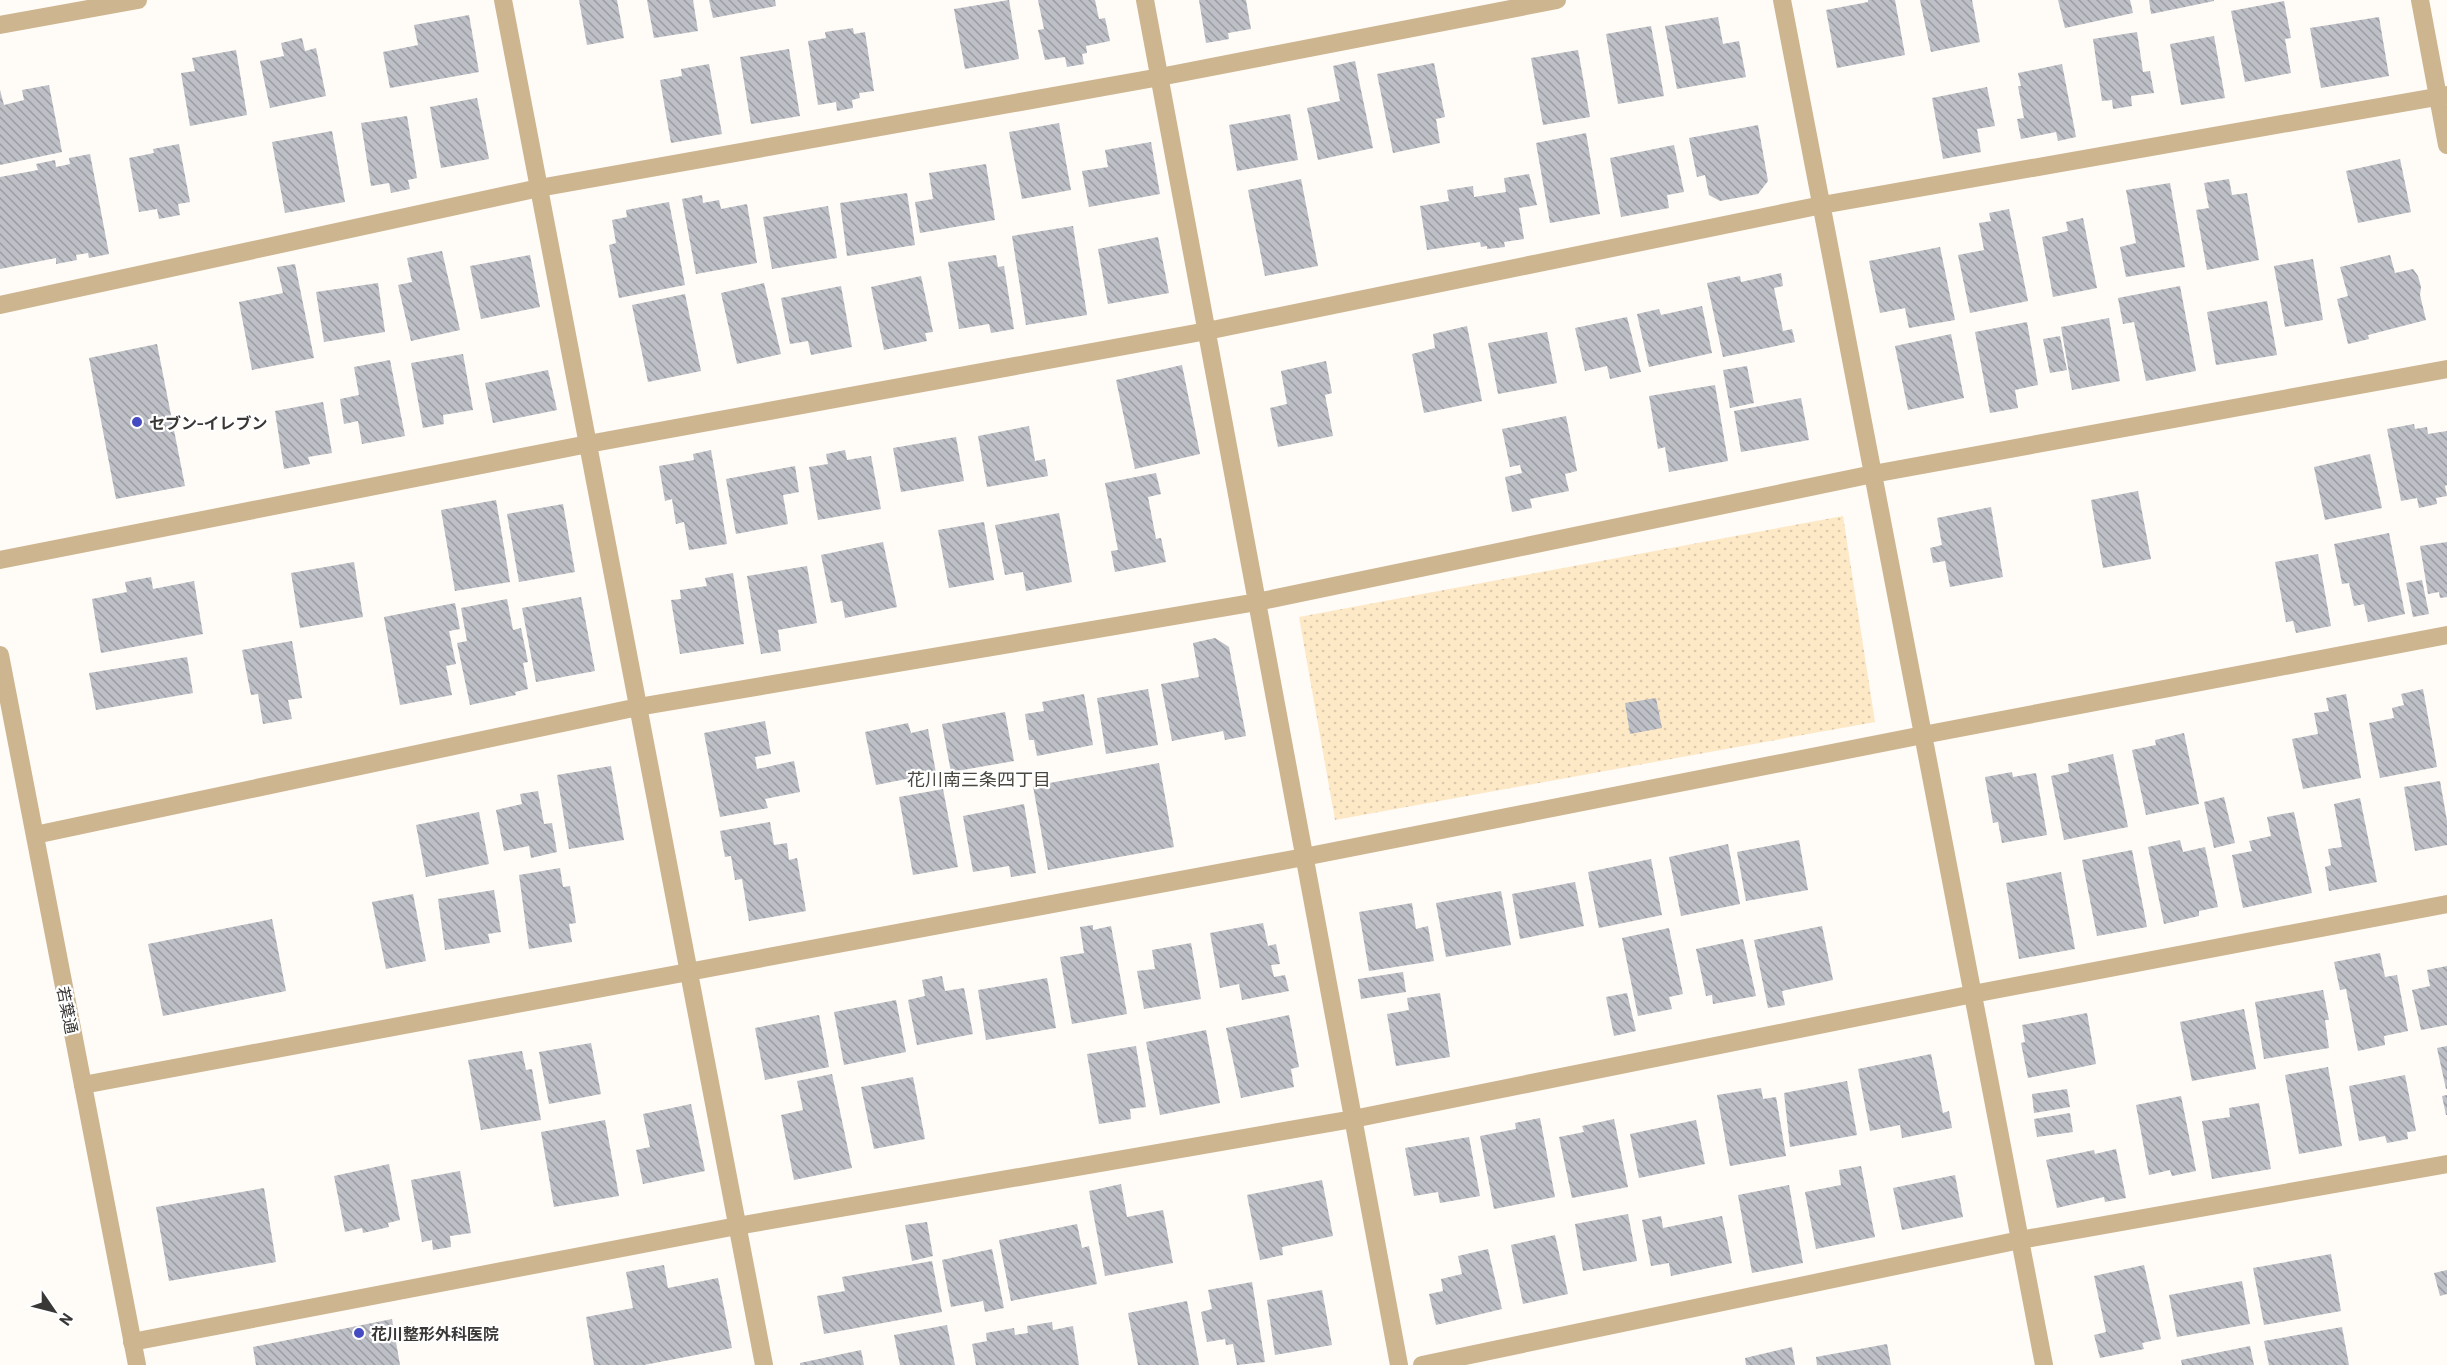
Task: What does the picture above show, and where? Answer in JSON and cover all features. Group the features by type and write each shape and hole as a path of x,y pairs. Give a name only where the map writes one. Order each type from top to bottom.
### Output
{"street":[{"path":"0,25 138,0"},
{"path":"503,0 764,1365"},
{"path":"1145,0 1399,1365"},
{"path":"0,305 539,188 1160,77 1557,0"},
{"path":"1782,0 2044,1365"},
{"path":"2420,0 2442,96 2447,146"},
{"path":"0,560 588,444 1207,330 1822,205 2442,96"},
{"path":"35,835 638,707 1257,602 1873,474 2447,369"},
{"path":"83,1085 1304,857 2447,635"},
{"name":"若葉通","path":"0,655 137,1365"},
{"path":"132,1342 737,1226 1353,1119 1973,994 2447,904"},
{"path":"1422,1365 2020,1240 2447,1164"}],"shaded area":[{"path":"1843,516 1875,722 1335,820 1299,617"}],"building":[{"path":"579,0 617,0 624,38 587,45"},
{"path":"647,0 693,0 698,31 654,38"},
{"path":"709,0 775,0 776,6 713,18"},
{"path":"1009,0 1019,59 965,69 954,9"},
{"path":"1038,0 1095,0 1099,19 1105,18 1110,41 1086,46 1087,53 1082,54 1084,64 1067,67 1065,57 1045,60 1038,30 1044,29"},
{"path":"1199,0 1246,0 1251,29 1228,33 1229,39 1206,43"},
{"path":"1868,0 1895,0 1905,55 1837,68 1826,10 1868,2"},
{"path":"1920,0 1972,0 1980,42 1931,52"},
{"path":"2058,0 2130,0 2133,13 2065,28"},
{"path":"2149,0 2214,0 2214,1 2151,14"},
{"path":"2284,1 2291,38 2285,39 2291,73 2245,82 2231,11"},
{"path":"469,15 479,72 390,88 383,52 418,45 414,25"},
{"path":"1718,17 1723,44 1739,41 1746,77 1677,89 1665,26"},
{"path":"2379,17 2389,76 2321,88 2310,28"},
{"path":"1651,26 1664,96 1618,104 1606,34"},
{"path":"853,28 854,34 865,32 874,91 859,93 860,98 852,100 853,108 837,111 836,102 818,105 808,41 826,38 825,32"},
{"path":"2137,32 2143,72 2150,71 2154,93 2131,96 2132,106 2113,109 2112,100 2102,101 2093,39"},
{"path":"2214,36 2225,98 2181,105 2170,44"},
{"path":"302,38 305,51 316,48 326,96 270,108 260,61 284,56 281,43"},
{"path":"789,49 800,116 751,124 740,57"},
{"path":"236,50 247,115 190,126 181,73 195,71 192,58"},
{"path":"1578,50 1590,117 1543,125 1531,58"},
{"path":"1355,61 1373,148 1318,160 1307,108 1340,101 1333,66"},
{"path":"1434,63 1445,117 1436,119 1440,143 1393,153 1377,74"},
{"path":"709,64 722,134 671,143 660,80 682,76 681,69"},
{"path":"2062,64 2076,137 2058,141 2056,132 2021,139 2017,119 2024,118 2018,73"},
{"path":"49,85 62,152 0,165 0,90 4,105 24,100 22,90"},
{"path":"1987,87 1995,126 1977,129 1981,152 1943,159 1932,98"},
{"path":"477,98 489,159 441,168 430,107"},
{"path":"1290,114 1298,160 1237,171 1229,125"},
{"path":"407,116 417,178 408,180 410,189 391,193 389,183 371,186 361,123"},
{"path":"1059,123 1071,190 1022,199 1009,132"},
{"path":"1758,125 1768,181 1758,194 1720,201 1709,195 1705,175 1697,177 1689,138"},
{"path":"332,131 345,202 285,213 272,142"},
{"path":"1586,133 1600,214 1550,223 1536,143"},
{"path":"1151,142 1160,194 1089,207 1082,171 1108,167 1105,150"},
{"path":"179,144 190,202 178,204 180,215 159,219 157,209 139,212 129,158 154,153 153,149"},
{"path":"1674,145 1684,192 1667,195 1669,208 1621,217 1610,158"},
{"path":"90,154 109,254 89,258 88,253 76,255 77,260 56,264 56,258 0,269 0,177 38,170 36,164 55,160 56,167 70,164 69,158"},
{"path":"2400,159 2411,212 2358,223 2346,171"},
{"path":"986,164 995,220 920,233 915,202 933,199 929,173"},
{"path":"1529,174 1537,205 1519,208 1524,239 1504,242 1505,247 1487,249 1487,246 1481,247 1480,242 1427,250 1420,206 1449,201 1447,190 1473,186 1474,197 1506,192 1504,178"},
{"path":"1301,179 1318,266 1265,276 1248,190"},
{"path":"2229,179 2232,195 2247,193 2259,260 2207,270 2196,210 2209,208 2204,183"},
{"path":"2170,183 2185,267 2126,277 2120,247 2136,243 2126,190"},
{"path":"907,193 915,245 847,256 840,203"},
{"path":"702,195 703,203 719,200 721,209 747,204 757,263 696,274 682,199"},
{"path":"669,202 685,285 619,298 609,245 616,243 612,220 627,217 626,210"},
{"path":"828,206 837,258 772,269 763,217"},
{"path":"2009,209 2028,301 1970,313 1958,255 1984,250 1979,223 1991,221 1989,213"},
{"path":"2083,218 2097,288 2053,297 2042,237 2068,231 2066,222"},
{"path":"1073,226 1087,315 1026,325 1012,236"},
{"path":"1158,237 1169,293 1108,304 1098,249"},
{"path":"1940,247 1955,320 1909,328 1905,308 1880,313 1869,261"},
{"path":"442,251 460,330 411,341 398,285 412,282 407,258"},
{"path":"530,255 540,307 481,319 470,266"},
{"path":"996,255 998,267 1004,266 1014,329 991,333 989,324 959,329 948,262"},
{"path":"2390,255 2395,273 2413,269 2418,276 2426,320 2368,335 2369,339 2348,344 2337,299 2348,296 2340,267"},
{"path":"2313,259 2323,320 2285,327 2274,266"},
{"path":"295,264 314,358 252,370 239,302 283,293 277,267"},
{"path":"1781,273 1783,286 1774,288 1783,331 1792,329 1795,342 1723,357 1707,283 1740,276 1741,282"},
{"path":"921,276 933,332 925,333 927,341 884,350 871,287"},
{"path":"378,283 385,332 324,342 316,292"},
{"path":"764,283 781,354 737,364 721,293"},
{"path":"841,286 852,347 811,355 808,341 790,344 781,298"},
{"path":"2180,286 2196,371 2146,381 2134,322 2123,324 2118,298"},
{"path":"685,294 701,371 648,382 632,305"},
{"path":"2267,301 2277,355 2216,365 2207,312"},
{"path":"1702,306 1712,353 1649,367 1637,314 1659,309 1661,315"},
{"path":"1627,317 1641,372 1610,379 1607,366 1585,371 1575,328"},
{"path":"2109,318 2120,381 2072,390 2061,327"},
{"path":"2027,322 2038,385 2015,390 2018,408 1990,413 1975,332"},
{"path":"1467,326 1482,401 1424,413 1412,354 1435,348 1433,334"},
{"path":"1547,332 1557,383 1498,394 1488,343"},
{"path":"1951,334 1964,398 1908,410 1895,346"},
{"path":"2060,336 2067,370 2050,373 2043,339"},
{"name":"セブン-イレブン","path":"157,344 185,486 116,499 89,358"},
{"path":"463,354 473,410 443,415 444,424 423,428 411,363"},
{"path":"390,360 405,436 362,444 358,421 344,424 340,399 359,395 354,367"},
{"path":"1326,361 1332,393 1325,395 1333,436 1278,447 1270,408 1287,404 1281,371"},
{"path":"1182,365 1200,454 1135,469 1116,380"},
{"path":"1747,366 1754,403 1730,408 1723,370"},
{"path":"548,370 557,410 493,423 485,383"},
{"path":"1715,385 1728,461 1669,472 1665,447 1658,449 1649,396"},
{"path":"1801,398 1809,440 1741,452 1734,411"},
{"path":"323,402 332,453 308,457 310,464 284,469 275,411"},
{"path":"1566,416 1577,471 1565,474 1569,491 1530,499 1532,508 1512,512 1505,477 1522,473 1520,465 1510,467 1502,429"},
{"path":"2414,424 2415,429 2427,427 2428,434 2447,431 2447,485 2445,486 2447,496 2436,498 2437,504 2419,508 2417,498 2401,501 2387,429"},
{"path":"1029,426 1035,461 1045,459 1048,476 987,487 978,436"},
{"path":"956,437 964,481 901,492 893,448"},
{"path":"711,450 727,544 689,550 684,522 676,524 672,499 665,501 659,466 694,460 693,454"},
{"path":"845,450 847,460 871,456 881,509 818,520 809,467 828,464 826,454"},
{"path":"2370,454 2382,508 2325,520 2314,467"},
{"path":"795,466 799,492 783,495 788,524 736,534 726,479"},
{"path":"1156,473 1161,494 1148,497 1156,539 1161,538 1166,562 1115,572 1111,551 1118,550 1105,483"},
{"path":"2138,491 2151,559 2103,568 2091,500"},
{"path":"496,500 510,582 455,591 441,510"},
{"path":"563,504 575,572 519,582 507,514"},
{"path":"1991,507 2003,577 1950,587 1945,561 1933,563 1930,548 1942,545 1937,518"},
{"path":"1059,513 1072,582 1026,591 1023,572 1005,575 995,525"},
{"path":"984,522 994,580 949,588 938,530"},
{"path":"2389,533 2405,614 2368,622 2364,604 2354,606 2349,583 2342,584 2334,544"},
{"path":"883,542 897,607 845,618 842,601 831,603 821,555"},
{"path":"2447,542 2447,597 2440,598 2439,592 2428,594 2420,546"},
{"path":"2318,554 2331,626 2296,633 2293,621 2286,622 2275,562"},
{"path":"354,562 363,617 300,628 291,573"},
{"path":"807,566 817,623 778,630 781,651 761,654 747,576"},
{"path":"733,573 744,644 680,654 671,600 681,599 680,590 707,586 705,578"},
{"path":"151,577 153,589 194,581 203,634 101,653 92,599 127,592 125,582"},
{"path":"2422,580 2429,614 2413,617 2406,583"},
{"path":"581,597 595,671 536,682 522,608"},
{"path":"507,599 513,630 521,628 528,662 523,663 528,689 515,692 516,695 470,705 457,643 467,641 461,608"},
{"path":"455,603 460,629 449,631 456,664 446,666 452,695 400,705 384,617"},
{"path":"1215,638 1229,647 1246,736 1225,740 1223,731 1172,741 1161,684 1199,677 1193,643"},
{"path":"292,641 302,698 288,700 292,719 263,724 258,694 251,695 242,650"},
{"path":"187,657 193,693 96,710 89,673"},
{"path":"1148,689 1158,745 1106,754 1097,698"},
{"path":"2423,689 2437,767 2380,778 2369,723 2394,718 2392,708 2404,705 2401,694"},
{"path":"1084,694 1093,745 1037,756 1034,740 1029,740 1025,714 1044,711 1042,702"},
{"path":"2346,694 2361,778 2303,789 2292,739 2318,734 2314,713 2329,711 2326,698"},
{"path":"1656,698 1662,728 1630,734 1625,703"},
{"path":"1005,712 1014,761 951,772 942,724"},
{"path":"765,721 771,754 755,757 757,769 794,761 800,792 765,799 768,808 720,817 704,733"},
{"path":"908,723 911,733 928,729 936,773 876,785 865,732"},
{"path":"2184,733 2199,804 2146,815 2132,750 2156,745 2155,740"},
{"path":"2113,754 2128,827 2064,840 2051,776 2069,772 2068,764"},
{"path":"1159,763 1174,847 1048,870 1033,786"},
{"path":"611,766 624,840 569,849 557,775"},
{"path":"2012,772 2013,777 2036,773 2047,835 2002,843 1998,822 1993,823 1985,777"},
{"path":"2440,781 2447,821 2447,845 2415,851 2404,787"},
{"path":"943,789 958,867 913,875 899,797"},
{"path":"538,791 544,824 552,823 557,852 531,858 529,846 504,851 496,810 522,804 520,794"},
{"path":"2224,797 2235,843 2214,848 2204,802"},
{"path":"2360,798 2377,882 2329,891 2325,867 2331,865 2328,849 2342,847 2334,804"},
{"path":"1024,804 1036,873 1011,877 1009,866 973,872 963,816"},
{"path":"479,812 489,864 426,877 416,825"},
{"path":"2294,812 2312,893 2243,908 2232,855 2252,851 2249,841 2271,836 2267,817"},
{"path":"770,822 774,845 787,843 789,860 797,858 806,911 749,921 742,879 735,880 731,856 725,857 720,831"},
{"path":"1799,840 1808,890 1746,901 1737,852"},
{"path":"2180,840 2183,852 2205,847 2218,907 2199,911 2199,916 2164,924 2148,847"},
{"path":"1728,844 1740,904 1681,916 1669,857"},
{"path":"2132,850 2147,927 2097,936 2082,860"},
{"path":"1651,859 1662,915 1599,928 1588,872"},
{"path":"560,868 563,887 570,886 576,923 569,924 572,942 529,949 519,875"},
{"path":"2061,872 2075,949 2019,959 2006,883"},
{"path":"1575,882 1584,926 1520,939 1512,894"},
{"path":"494,890 501,932 488,934 490,943 445,950 438,899"},
{"path":"1501,891 1511,945 1446,957 1436,903"},
{"path":"413,894 426,961 386,969 372,902"},
{"path":"1412,903 1416,929 1428,926 1434,961 1369,971 1359,912"},
{"path":"272,919 286,991 163,1016 148,944"},
{"path":"1263,923 1268,946 1276,944 1280,964 1271,965 1274,977 1285,975 1289,991 1242,1000 1239,984 1220,988 1210,933"},
{"path":"1093,925 1093,930 1111,926 1127,1014 1072,1024 1060,957 1084,953 1080,927"},
{"path":"1822,926 1833,980 1782,991 1785,1005 1768,1008 1754,940"},
{"path":"1669,928 1683,994 1669,997 1672,1009 1638,1016 1622,938"},
{"path":"1743,939 1756,996 1713,1004 1712,995 1706,996 1696,949"},
{"path":"1191,943 1201,999 1144,1009 1137,971 1155,969 1152,950"},
{"path":"2380,953 2385,977 2397,975 2408,1031 2384,1036 2385,1045 2358,1051 2346,989 2340,990 2334,962"},
{"path":"2447,966 2447,1025 2421,1030 2412,990 2430,986 2427,970"},
{"path":"1403,972 1406,992 1361,999 1358,979"},
{"path":"942,976 945,991 964,988 973,1034 917,1045 908,1000 925,996 922,980"},
{"path":"1047,978 1056,1028 986,1040 978,990"},
{"path":"2323,990 2329,1020 2325,1020 2329,1048 2264,1059 2255,1002"},
{"path":"1440,993 1450,1057 1396,1066 1387,1014 1409,1010 1407,998"},
{"path":"1627,993 1636,1031 1614,1036 1606,997"},
{"path":"896,1000 906,1052 844,1065 834,1012"},
{"path":"2244,1009 2256,1069 2192,1081 2180,1022"},
{"path":"2087,1013 2096,1064 2028,1078 2021,1043 2025,1042 2022,1025"},
{"path":"819,1015 829,1067 765,1080 755,1028"},
{"path":"1289,1015 1299,1067 1291,1069 1294,1087 1241,1098 1226,1028"},
{"path":"1206,1030 1220,1103 1160,1115 1146,1042"},
{"path":"591,1043 601,1094 549,1104 539,1052"},
{"path":"1136,1046 1146,1107 1130,1109 1131,1119 1099,1124 1087,1054"},
{"path":"2447,1046 2447,1089 2446,1089 2437,1048"},
{"path":"522,1051 526,1070 532,1069 541,1120 481,1130 468,1060"},
{"path":"1931,1054 1943,1113 1949,1111 1952,1128 1902,1138 1900,1125 1870,1131 1858,1069"},
{"path":"2328,1067 2342,1146 2299,1154 2285,1075"},
{"path":"832,1074 852,1168 794,1180 781,1115 803,1110 797,1081"},
{"path":"2405,1075 2416,1131 2407,1132 2408,1139 2387,1143 2385,1136 2359,1141 2349,1086"},
{"path":"913,1077 925,1139 874,1149 861,1087"},
{"path":"1847,1081 1857,1135 1790,1147 1784,1093"},
{"path":"1761,1088 1763,1099 1776,1097 1786,1156 1730,1166 1717,1095"},
{"path":"2067,1089 2070,1107 2034,1113 2032,1094"},
{"path":"2447,1095 2447,1115 2446,1115 2442,1096"},
{"path":"2181,1096 2196,1171 2172,1176 2170,1170 2149,1175 2136,1105"},
{"path":"2259,1103 2271,1169 2212,1179 2202,1121 2230,1117 2229,1108"},
{"path":"691,1104 705,1171 643,1184 636,1150 650,1147 643,1114"},
{"path":"2070,1113 2073,1132 2037,1137 2034,1119"},
{"path":"1540,1118 1555,1197 1494,1209 1480,1136 1516,1129 1515,1123"},
{"path":"1614,1119 1628,1187 1572,1198 1559,1137 1584,1132 1582,1126"},
{"path":"605,1120 619,1196 554,1207 541,1132"},
{"path":"1696,1120 1705,1164 1639,1178 1630,1134"},
{"path":"1469,1137 1480,1196 1440,1203 1438,1192 1414,1196 1405,1148"},
{"path":"2116,1149 2126,1198 2105,1202 2104,1197 2057,1208 2046,1160 2094,1150 2095,1154"},
{"path":"389,1164 400,1220 388,1223 389,1227 363,1233 362,1228 345,1232 334,1176"},
{"path":"1861,1166 1875,1237 1816,1249 1805,1192 1841,1185 1839,1170"},
{"path":"460,1171 471,1233 450,1236 451,1247 433,1250 432,1240 422,1242 411,1180"},
{"path":"1955,1175 1963,1217 1902,1230 1893,1188"},
{"path":"1322,1180 1333,1236 1282,1247 1283,1255 1260,1260 1247,1195"},
{"path":"1121,1184 1127,1217 1163,1210 1173,1263 1105,1276 1089,1191"},
{"path":"1789,1185 1803,1263 1752,1273 1738,1195"},
{"path":"264,1188 276,1262 169,1281 156,1207"},
{"path":"1628,1214 1637,1261 1583,1271 1575,1224"},
{"path":"1661,1216 1663,1228 1722,1216 1732,1263 1671,1276 1669,1263 1651,1266 1642,1220"},
{"path":"927,1222 933,1256 912,1261 905,1225"},
{"path":"1077,1224 1082,1248 1089,1246 1097,1284 1011,1301 999,1240"},
{"path":"1555,1235 1568,1294 1523,1304 1511,1245"},
{"path":"992,1249 1004,1308 985,1312 983,1301 951,1307 942,1260"},
{"path":"1488,1249 1502,1309 1436,1325 1429,1294 1443,1291 1441,1279 1462,1274 1458,1256"},
{"path":"2331,1254 2341,1311 2264,1325 2253,1268"},
{"path":"932,1261 942,1312 824,1334 817,1296 845,1291 842,1277"},
{"path":"664,1265 668,1288 718,1278 732,1348 644,1365 594,1365 586,1317 633,1308 626,1272"},
{"path":"2144,1265 2161,1339 2142,1343 2144,1349 2100,1358 2094,1335 2106,1332 2094,1276"},
{"path":"2447,1270 2447,1294 2440,1296 2434,1273"},
{"path":"2242,1281 2250,1324 2177,1337 2169,1295"},
{"path":"1252,1282 1265,1362 1237,1365 1233,1344 1226,1345 1225,1339 1207,1342 1201,1312 1212,1309 1208,1290"},
{"path":"1322,1290 1332,1345 1275,1355 1267,1300"},
{"path":"1187,1301 1199,1365 1138,1365 1128,1313"},
{"name":"花川整形外科医院","path":"392,1319 400,1365 256,1365 253,1347"},
{"path":"1052,1322 1053,1330 1073,1326 1079,1365 976,1365 972,1344 987,1341 986,1333 1014,1328 1015,1335 1028,1333 1027,1326"},
{"path":"947,1325 955,1365 900,1365 894,1335"},
{"path":"2342,1327 2349,1365 2269,1365 2264,1341"},
{"path":"1887,1344 1891,1365 1817,1365 1816,1357"},
{"path":"2250,1346 2254,1365 2182,1365 2181,1360"},
{"path":"1792,1347 1795,1365 1746,1365 1745,1358"},
{"path":"861,1350 864,1365 800,1365 800,1363"}],"place":[{"name":"セブン-イレブン","path":"137,422"},
{"name":"花川整形外科医院","path":"359,1333"}],"district":[{"name":"花川南三条四丁目","path":"979,779"}]}
